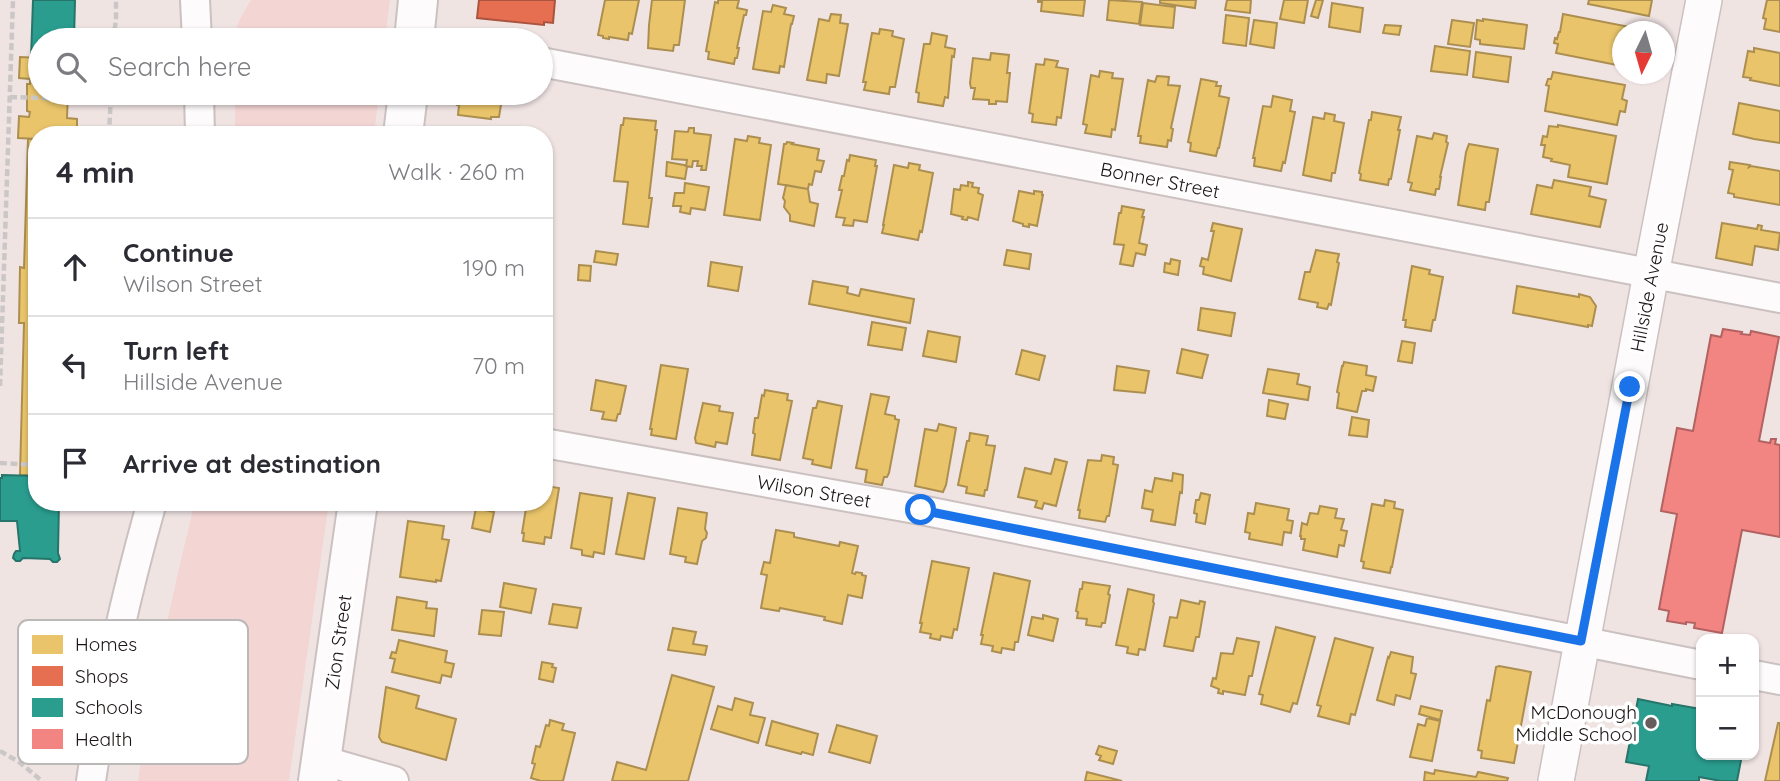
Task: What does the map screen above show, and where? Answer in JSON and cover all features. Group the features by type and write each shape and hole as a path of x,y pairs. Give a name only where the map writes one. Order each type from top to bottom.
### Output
{"main road":[{"path":"417,28 418,0"},
{"path":"404,126 407,105"},
{"name":"Zion Street","path":"319,771 357,511"}],"street":[{"name":"Hillside Avenue","path":"1556,781 1704,0"},
{"name":"Bonner Street","path":"553,64 1780,298"},
{"path":"189,105 197,126"},
{"name":"Wilson Street","path":"553,445 921,510 1696,664"},
{"path":"121,620 150,511"},
{"path":"1759,676 1780,680"},
{"path":"319,771 394,781"}],"path":[{"path":"0,386 13,0"},
{"path":"115,28 117,0"},
{"path":"10,97 28,98"},
{"path":"110,126 111,105"},
{"path":"0,463 28,465"},
{"path":"0,751 18,761"},
{"path":"21,764 42,781"}],"shaded area":[{"path":"251,0 390,0 386,28 237,28"},
{"path":"235,105 378,105 375,126 235,126"},
{"path":"193,511 328,511 289,781 138,781 141,764 248,764 248,620 168,620"}],"building: Homes":[{"path":"605,0 639,0 632,34 629,33 628,40 603,38 598,35"},
{"path":"652,0 685,0 679,45 674,45 673,51 648,48"},
{"path":"718,0 739,0 737,8 747,10 734,64 708,59 709,52 706,51 715,2 718,3"},
{"path":"1038,0 1085,0 1083,16 1041,11 1042,2"},
{"path":"1109,0 1142,2 1139,24 1107,20"},
{"path":"1160,0 1196,0 1195,8 1160,3"},
{"path":"1227,0 1251,0 1250,13 1225,10"},
{"path":"1284,0 1308,0 1304,23 1280,19"},
{"path":"1316,0 1323,0 1318,18 1311,16"},
{"path":"1589,0 1652,0 1649,16 1588,4"},
{"path":"1767,0 1780,0 1780,32 1764,29 1766,19 1763,18"},
{"path":"1143,3 1175,7 1173,28 1140,25"},
{"path":"1332,3 1363,8 1360,32 1329,27"},
{"path":"773,5 786,8 784,14 794,16 784,67 780,66 779,73 753,69 763,11 771,12"},
{"path":"831,14 841,15 840,23 848,24 839,76 827,74 826,83 807,80 819,19 829,21"},
{"path":"1563,14 1612,24 1612,64 1556,53 1558,44 1554,43 1560,32"},
{"path":"1226,15 1249,18 1246,46 1223,43"},
{"path":"1254,20 1277,23 1274,48 1250,44"},
{"path":"1452,20 1474,23 1470,47 1448,44"},
{"path":"1477,20 1527,25 1524,49 1480,44 1480,40 1475,39"},
{"path":"1385,25 1401,26 1399,35 1383,33"},
{"path":"880,29 893,31 892,36 904,39 895,87 890,87 889,94 864,90 866,82 863,82 872,33 879,34"},
{"path":"932,33 947,36 945,47 955,49 948,98 945,97 943,106 918,102 919,93 916,92 924,44 930,44"},
{"path":"1435,46 1470,51 1467,75 1431,71"},
{"path":"1754,48 1780,53 1780,86 1743,77 1748,51 1754,52"},
{"path":"1476,52 1511,57 1508,82 1473,77"},
{"path":"991,53 1009,55 1007,102 996,101 996,104 989,104 989,100 973,99 975,88 971,88 970,83 973,58 990,60"},
{"path":"20,57 28,57 28,79 19,78"},
{"path":"1045,59 1058,61 1056,67 1068,69 1061,118 1057,117 1056,125 1032,122 1033,114 1029,113 1036,64 1044,65"},
{"path":"1100,71 1113,73 1112,78 1123,79 1115,130 1112,129 1111,137 1085,133 1087,125 1083,124 1091,75 1099,77"},
{"path":"1553,72 1625,85 1622,99 1627,101 1625,112 1620,111 1617,125 1545,111 1549,86 1546,85 1548,79 1551,79"},
{"path":"1157,76 1169,77 1168,85 1180,86 1171,141 1168,140 1167,147 1140,143 1141,136 1138,136 1148,80 1155,82"},
{"path":"1201,79 1217,82 1216,86 1221,86 1219,96 1229,98 1216,156 1190,151 1191,143 1188,142"},
{"path":"27,84 28,105 68,105 67,118 77,119 77,126 28,126 28,139 18,138 19,116 29,117 30,112 27,111"},
{"path":"1273,96 1292,100 1290,111 1295,112 1281,171 1254,166 1253,158 1263,106 1271,107"},
{"path":"1739,103 1780,111 1780,143 1733,134"},
{"path":"459,105 501,105 499,117 491,119 458,115"},
{"path":"1372,112 1401,117 1388,185 1360,180 1359,173"},
{"path":"1325,113 1335,115 1334,121 1344,123 1335,173 1332,173 1331,181 1303,175 1313,117 1324,119"},
{"path":"624,118 656,121 648,227 623,224 628,182 614,181"},
{"path":"1558,125 1616,136 1607,184 1568,177 1570,165 1543,157 1543,136 1547,137 1549,126"},
{"path":"689,128 694,128 694,133 711,135 706,170 697,166 698,161 693,161 692,167 686,166 687,160 672,159 675,131 688,132"},
{"path":"1434,133 1447,136 1448,143 1439,189 1436,189 1435,195 1410,190 1412,183 1408,182 1417,136 1432,139"},
{"path":"748,136 760,138 759,143 771,145 760,220 724,215 735,139 747,141"},
{"path":"28,139 28,475 20,475 24,323 19,323 20,267 24,268"},
{"path":"787,142 819,149 817,160 824,161 821,172 815,171 812,185 809,184 808,189 778,184 784,144"},
{"path":"1469,144 1498,149 1489,202 1486,202 1485,210 1458,205"},
{"path":"850,155 876,160 877,166 867,222 854,220 853,226 843,225 845,218 836,217 842,176"},
{"path":"667,162 687,167 685,179 666,176"},
{"path":"1730,162 1780,171 1780,205 1734,197 1734,194 1728,193 1733,170 1729,169"},
{"path":"909,163 920,165 919,170 933,173 922,232 920,231 918,240 882,233 894,165 908,168"},
{"path":"1554,180 1591,187 1589,196 1606,200 1600,227 1531,214 1537,185 1552,188"},
{"path":"968,182 973,183 972,187 979,188 978,193 983,195 978,220 968,217 967,220 962,219 963,217 951,214 954,189 960,190 961,185 968,186"},
{"path":"685,183 709,187 705,210 691,208 690,214 680,212 681,206 673,206 675,193 684,193"},
{"path":"786,185 808,189 810,202 818,204 814,226 790,221 783,198"},
{"path":"1019,191 1034,194 1034,191 1042,192 1037,226 1023,226 1013,221"},
{"path":"1122,206 1144,210 1139,243 1147,245 1145,255 1136,253 1133,266 1120,264 1124,245 1114,244"},
{"path":"1213,223 1242,229 1231,281 1203,274 1204,267 1200,266 1202,258 1208,260"},
{"path":"1722,223 1757,229 1758,225 1762,226 1761,230 1780,233 1778,250 1755,246 1752,265 1716,258"},
{"path":"1007,250 1031,254 1029,269 1004,265"},
{"path":"1316,250 1339,254 1331,305 1329,304 1327,309 1317,307 1318,303 1299,299 1305,272 1310,272"},
{"path":"596,251 618,254 616,265 594,262"},
{"path":"1171,259 1180,261 1178,275 1164,272 1165,263 1170,264"},
{"path":"711,262 742,267 738,291 708,286"},
{"path":"579,265 591,266 590,281 578,280"},
{"path":"1412,266 1430,270 1429,274 1443,277 1431,331 1405,327 1406,320 1403,320"},
{"path":"813,281 848,287 847,293 859,296 861,289 914,299 910,323 809,304"},
{"path":"1517,286 1590,297 1596,306 1592,326 1513,313"},
{"path":"1201,308 1235,313 1231,336 1198,330"},
{"path":"872,322 906,328 902,350 868,345"},
{"path":"928,331 960,337 956,362 923,356"},
{"path":"1402,341 1415,343 1412,363 1398,361"},
{"path":"1182,349 1208,355 1202,378 1177,373"},
{"path":"1022,350 1045,356 1039,380 1016,374"},
{"path":"1344,362 1367,366 1366,375 1376,377 1373,391 1362,391 1357,412 1337,408 1337,392"},
{"path":"661,365 688,369 676,439 651,435"},
{"path":"1117,366 1149,371 1145,393 1114,390"},
{"path":"1268,369 1299,374 1297,384 1310,387 1308,400 1263,393"},
{"path":"596,380 626,386 616,421 602,419 604,412 591,410"},
{"path":"765,390 788,394 787,400 792,401 780,460 752,455 755,418 758,418"},
{"path":"871,394 889,397 885,414 895,416 895,419 899,420 889,473 884,477 882,485 865,482 867,470 856,468"},
{"path":"1269,400 1288,404 1285,419 1267,416"},
{"path":"818,401 842,406 831,468 812,464 813,460 803,458 813,408 816,408"},
{"path":"703,403 720,406 719,411 733,413 727,444 716,442 715,447 696,443"},
{"path":"1352,417 1369,420 1367,437 1349,435"},
{"path":"939,424 956,428 943,492 915,486 925,429 937,431"},
{"path":"970,433 988,436 986,445 995,446 984,496 966,493 967,487 958,485"},
{"path":"1102,455 1114,457 1113,464 1118,465 1109,516 1105,522 1079,518 1078,510 1088,460 1101,461"},
{"path":"1055,459 1067,462 1056,506 1044,503 1042,509 1035,507 1037,501 1018,497 1025,468 1051,474"},
{"path":"1173,473 1183,475 1175,525 1151,521 1153,510 1142,508 1145,490 1152,492 1155,478 1172,481"},
{"path":"553,487 559,488 551,538 545,537 544,544 523,541 526,511 553,511"},
{"path":"580,493 612,498 604,554 594,552 593,557 582,555 582,550 571,548"},
{"path":"628,493 655,498 644,559 616,554"},
{"path":"1201,493 1210,495 1205,524 1196,522 1197,514 1194,513 1196,500 1199,500"},
{"path":"1385,500 1395,502 1394,508 1403,510 1390,573 1363,568 1364,562 1361,561 1372,504 1384,506"},
{"path":"1256,503 1289,509 1287,520 1293,521 1291,533 1284,532 1282,545 1249,539 1250,533 1245,532 1248,513 1254,514"},
{"path":"1320,506 1337,509 1335,518 1344,519 1341,530 1347,531 1344,546 1339,545 1337,557 1303,550 1305,539 1300,536 1302,523 1307,525 1310,513 1318,514"},
{"path":"678,508 707,513 707,533 702,541 697,564 685,562 686,557 670,554"},
{"path":"475,511 494,512 490,532 472,528"},
{"path":"408,521 444,526 442,539 449,540 441,581 400,577"},
{"path":"776,530 794,533 794,537 839,546 840,542 858,546 852,573 866,576 862,598 848,595 842,624 824,620 825,617 780,608 779,611 761,608 767,575 761,574 764,562 770,563"},
{"path":"932,561 969,568 957,630 954,629 952,638 941,636 940,640 930,638 931,634 920,632"},
{"path":"994,573 1030,581 1018,642 1015,642 1014,650 1002,648 1001,653 992,651 993,646 981,644"},
{"path":"1083,582 1110,586 1105,623 1102,623 1101,627 1086,625 1087,619 1077,618 1076,611"},
{"path":"504,583 536,589 531,613 500,607"},
{"path":"1128,589 1154,595 1145,650 1139,649 1138,655 1127,653 1128,647 1116,645"},
{"path":"397,597 427,602 426,608 437,609 434,636 392,630"},
{"path":"1181,600 1199,604 1200,601 1205,602 1199,637 1196,637 1193,651 1164,646 1170,617 1177,618"},
{"path":"553,604 581,608 577,628 549,624"},
{"path":"482,610 504,612 501,636 479,634"},
{"path":"1043,615 1058,619 1053,641 1028,635 1032,617 1043,619"},
{"path":"1276,627 1315,637 1297,704 1293,703 1290,712 1261,704 1263,695 1259,694"},
{"path":"673,628 696,632 693,644 707,646 705,655 668,650"},
{"path":"1237,638 1259,642 1252,676 1249,676 1245,695 1223,691 1223,694 1218,693 1219,689 1211,686 1213,678 1216,679 1221,653 1233,654"},
{"path":"1335,638 1373,648 1355,715 1351,714 1349,724 1318,716 1321,706 1317,705"},
{"path":"399,640 447,651 445,662 454,664 451,677 442,675 440,683 392,672 395,659 390,658 392,652 396,653"},
{"path":"1391,652 1413,657 1411,673 1416,674 1410,699 1396,695 1394,705 1377,700"},
{"path":"542,662 553,664 552,667 556,668 553,682 539,679"},
{"path":"1496,667 1531,672 1514,763 1481,758 1482,751 1478,750 1487,700 1490,701"},
{"path":"672,675 714,687 688,781 612,781 617,762 646,770"},
{"path":"386,687 419,696 416,708 456,719 446,760 382,742 379,737"},
{"path":"735,698 753,703 750,715 765,718 758,743 711,729 718,706 732,710"},
{"path":"1421,706 1442,711 1440,720 1419,714"},
{"path":"1427,718 1440,721 1432,761 1410,757 1418,724 1425,726"},
{"path":"550,720 564,724 562,730 575,733 563,781 531,778 536,746 540,747"},
{"path":"772,721 818,734 813,755 766,745"},
{"path":"1778,723 1780,781 1765,781"},
{"path":"837,725 877,736 870,763 829,752"},
{"path":"1099,746 1117,751 1113,764 1099,760 1101,756 1096,754"},
{"path":"1435,770 1476,777 1478,772 1508,778 1507,781 1424,781 1425,772 1434,774"},
{"path":"1087,772 1122,781 1085,781"}],"building: Shops":[{"path":"479,0 555,0 553,23 544,22 544,25 477,18"}],"building: Schools":[{"path":"33,0 75,0 74,28 32,28"},
{"path":"2,475 28,476 28,511 59,511 60,559 57,562 50,559 23,558 16,561 13,558 16,551 20,551 17,521 0,521"},
{"path":"1638,699 1696,708 1696,760 1741,760 1737,781 1699,777 1699,781 1646,781 1649,766 1626,762"}],"building: Health":[{"path":"1723,329 1742,332 1741,334 1750,335 1751,331 1779,337 1759,441 1770,443 1771,439 1776,439 1775,444 1780,445 1780,537 1742,530 1722,633 1694,628 1695,623 1667,621 1669,611 1659,609 1677,514 1661,511 1677,428 1693,431 1711,335 1721,337"}],"place":[{"name":"McDonough Middle School","path":"1651,723"}],"route":[{"path":"921,510 1581,641 1630,387"}]}
